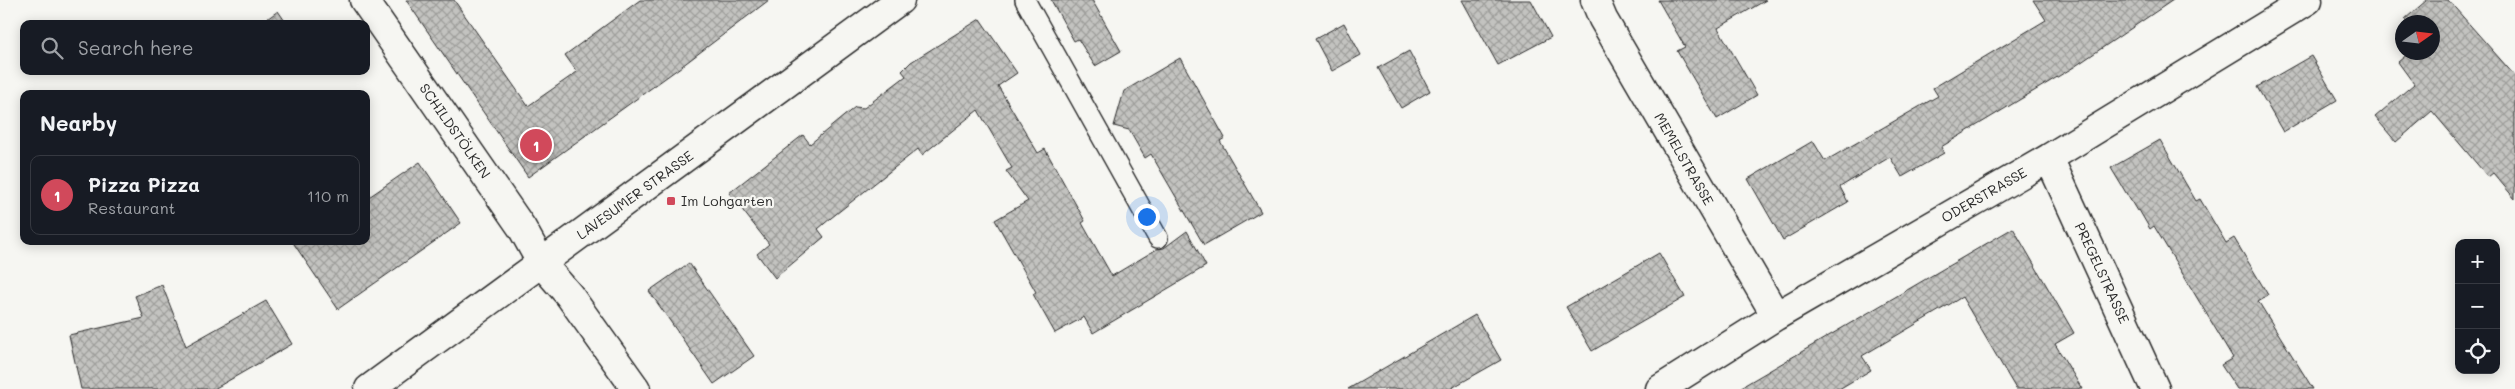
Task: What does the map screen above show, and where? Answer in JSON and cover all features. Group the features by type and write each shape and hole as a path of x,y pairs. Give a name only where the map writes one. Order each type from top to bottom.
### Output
{"street":[{"name":"SCHILDSTÖLKEN","path":"364,0 522,228 542,264"},
{"name":"LAVESUMER STRASSE","path":"369,389 900,0"},
{"name":"MEMELSTRASSE","path":"1596,0 1603,19 1776,316"},
{"name":"ODERSTRASSE","path":"1660,389 1776,316 2049,158 2308,0"},
{"name":"PREGELSTRASSE","path":"2049,158 2155,389"},
{"path":"542,264 568,295 636,389"}],"lane":[{"path":"1025,0 1158,238"}],"building":[{"path":"406,0 454,0 528,106 577,72 565,55 640,0 769,0 682,66 528,177"},
{"path":"1051,0 1092,0 1121,51 1095,66 1078,39 1074,41"},
{"path":"1462,0 1531,0 1551,37 1498,65"},
{"path":"1658,0 1766,0 1718,28 1757,95 1717,119 1677,51 1685,47"},
{"path":"2033,0 2173,0 2074,67 1941,147 1944,153 1902,177 1890,157 1840,187 1848,202 1783,240 1748,179 1813,141 1825,161 1938,96 1933,88 2046,20"},
{"path":"2427,0 2448,0 2515,76 2515,199 2493,173 2488,177 2432,111 2396,142 2375,117 2414,84 2398,62 2400,60 2440,60 2440,15 2410,15"},
{"path":"278,11 284,20 266,20"},
{"path":"980,19 1017,73 998,86 1038,153 1045,149 1085,221 1082,223 1112,276 1157,249 1164,248 1187,231 1206,266 1093,333 1084,317 1055,333 1033,294 1036,292 995,220 1028,201 1006,171 1012,168 978,110 922,155 918,149 831,218 818,229 824,237 775,278 757,254 769,244 729,193 803,135 810,144 855,107 864,108 906,76 902,71 911,62"},
{"path":"1344,23 1361,55 1332,71 1315,39"},
{"path":"1409,51 1430,91 1401,108 1378,68"},
{"path":"2311,56 2337,100 2283,132 2257,87"},
{"path":"1180,58 1225,138 1220,141 1261,212 1204,245 1151,154 1145,158 1129,130 1114,126 1124,91"},
{"path":"2160,140 2196,201 2200,199 2226,243 2234,238 2268,295 2258,301 2313,389 2237,389 2221,365 2233,358 2154,226 2150,229 2111,168"},
{"path":"420,162 461,223 338,309 295,245 370,245 370,196"},
{"path":"2013,228 2074,333 2055,344 2082,389 2016,389 1962,297 1862,356 1871,370 1839,389 1738,389"},
{"path":"1659,253 1685,297 1592,351 1566,307"},
{"path":"689,263 754,356 714,384 649,291"},
{"path":"162,285 186,346 266,301 292,344 214,389 81,389 69,335 144,318 135,296"},
{"path":"1475,315 1501,360 1450,389 1348,389"}],"place":[{"name":"Pizza Pizza","path":"536,145"},
{"name":"Im Lohgarten","path":"671,201"}]}
